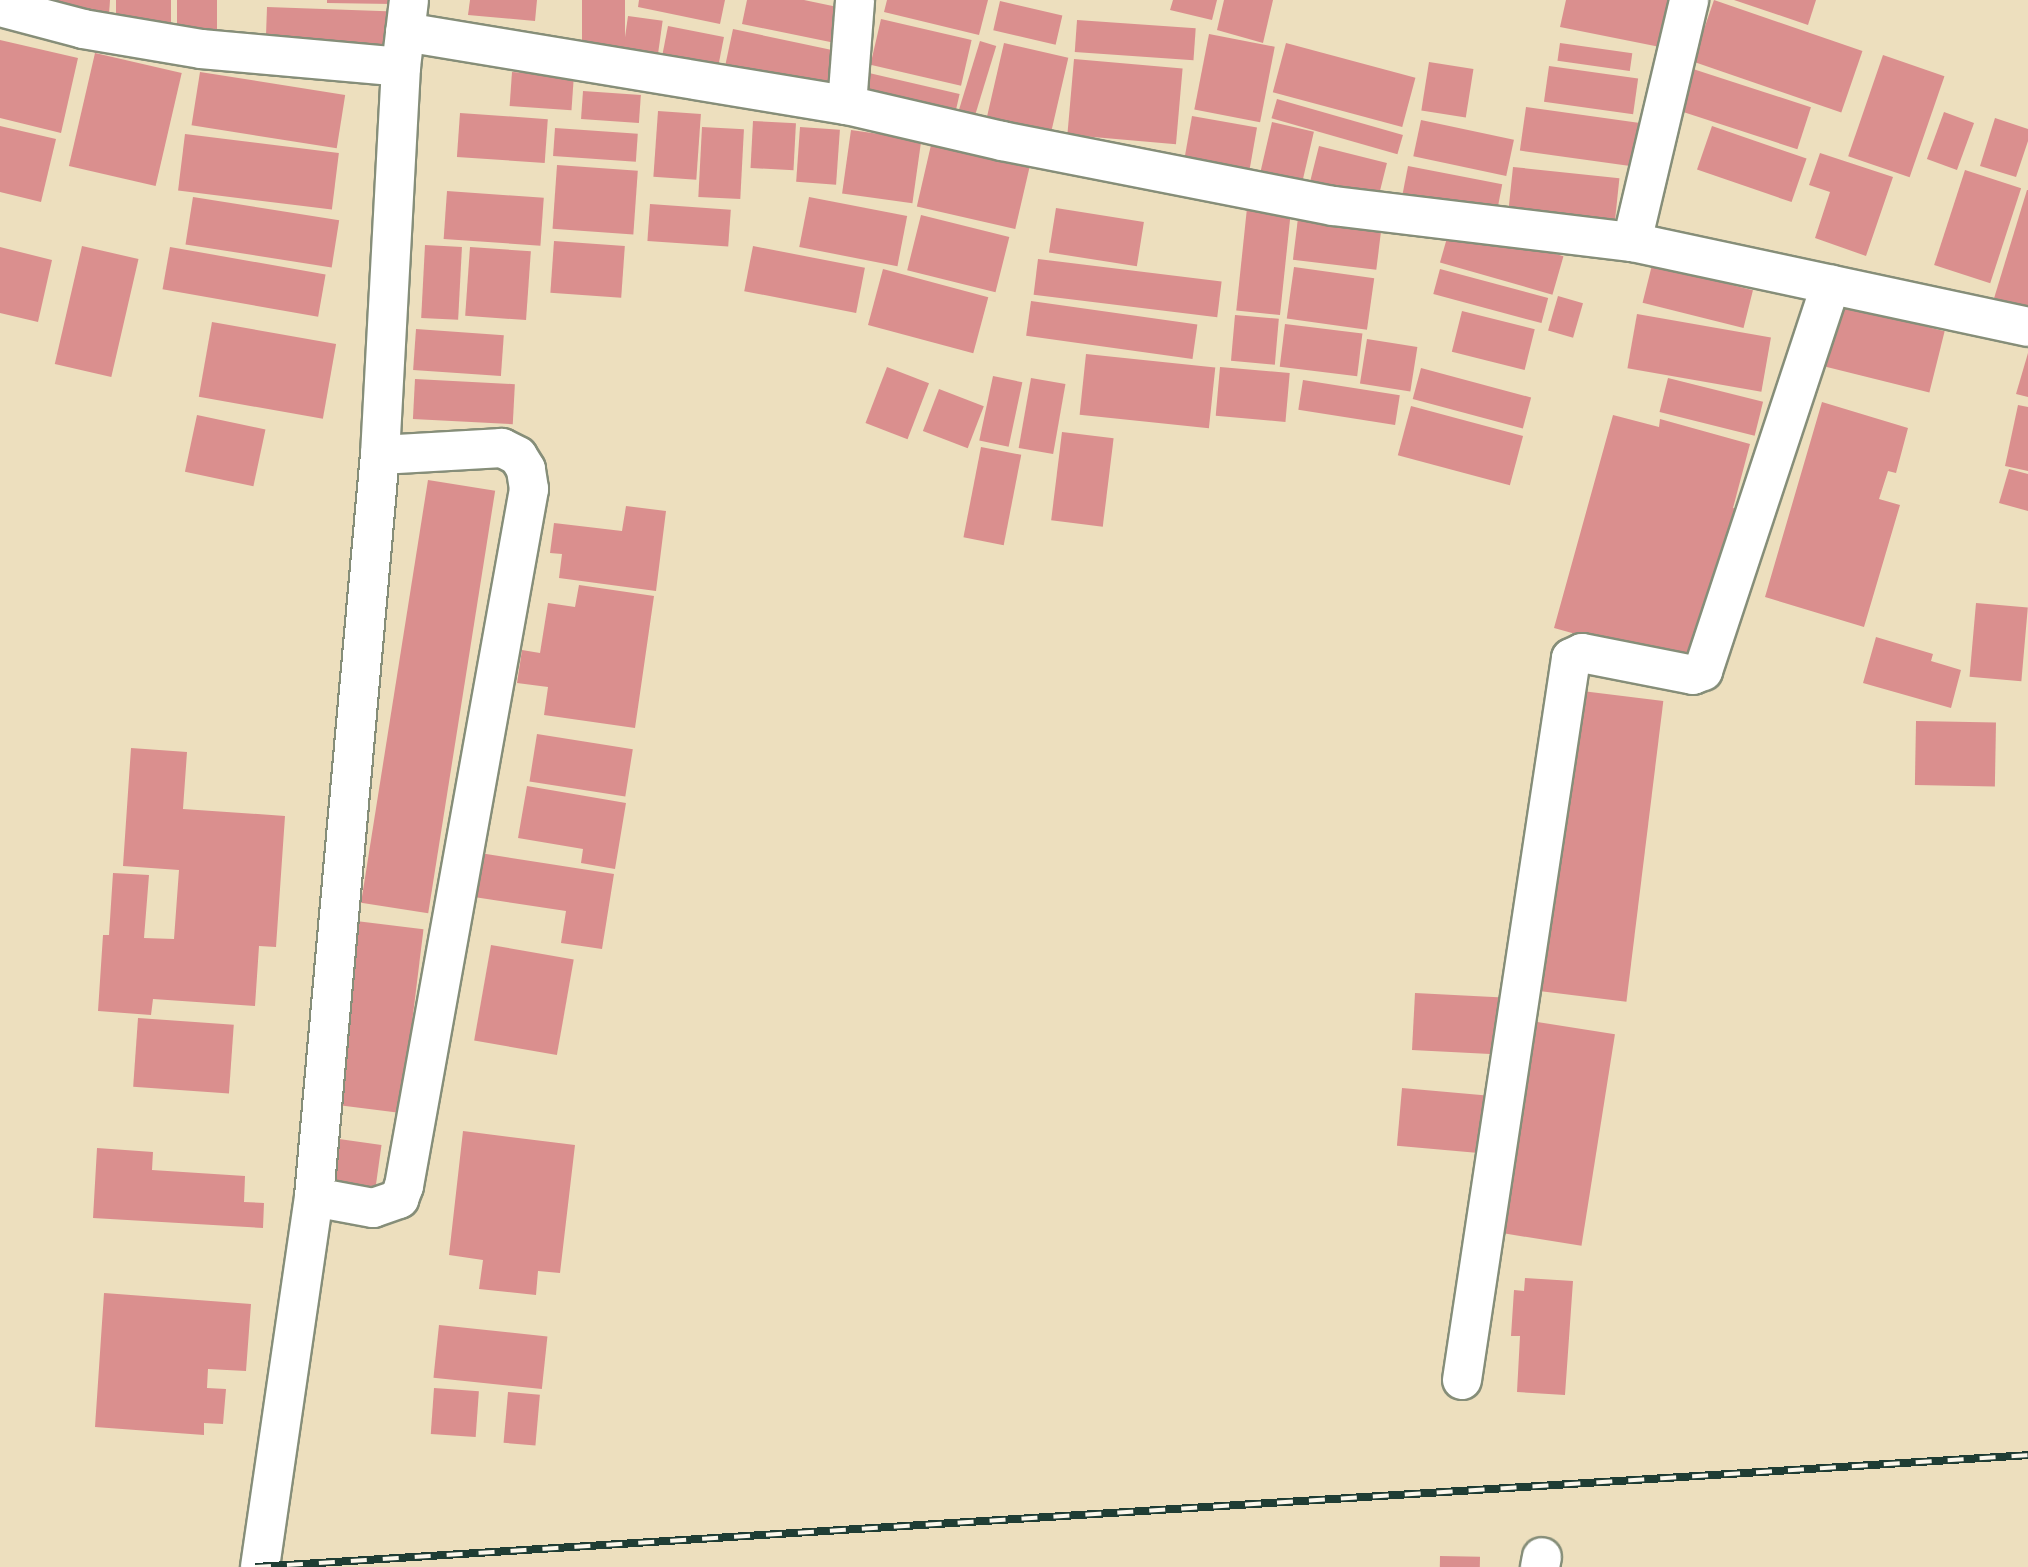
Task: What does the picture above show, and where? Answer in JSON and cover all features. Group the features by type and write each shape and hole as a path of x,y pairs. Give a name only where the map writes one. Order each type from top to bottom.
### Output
{"street":[{"path":"847,105 855,0"},
{"path":"1632,242 1689,0"},
{"path":"0,7 83,29 201,49 405,33 847,105 1002,141 1333,206 1632,242 2028,327"},
{"path":"260,1567 314,1197 380,455 405,33"},
{"path":"1462,1380 1571,658 1582,653 1693,675 1703,671 1831,285"},
{"path":"314,1197 373,1208 399,1199 404,1186 529,489 526,469 518,456 502,448 380,455"}],"building":[{"path":"56,0 110,0 109,15 55,13"},
{"path":"116,0 171,0 171,25 116,25"},
{"path":"177,0 217,0 217,36 177,36"},
{"path":"327,0 392,0 392,4 327,3"},
{"path":"470,0 537,0 535,21 468,15"},
{"path":"582,0 625,0 625,47 582,47"},
{"path":"639,0 725,0 720,24 638,7"},
{"path":"747,0 804,0 847,9 840,44 742,24"},
{"path":"887,0 988,0 979,35 884,12"},
{"path":"1173,0 1217,0 1212,20 1170,10"},
{"path":"1224,0 1273,0 1263,43 1217,30"},
{"path":"1566,0 1669,0 1660,47 1560,27"},
{"path":"1714,0 1862,51 1841,113 1693,61"},
{"path":"1734,0 1816,0 1808,25"},
{"path":"1000,1 1062,15 1056,45 993,30"},
{"path":"267,7 387,11 386,51 266,47"},
{"path":"628,16 663,21 657,60 622,56"},
{"path":"881,19 972,40 961,86 870,65"},
{"path":"1077,20 1196,28 1193,60 1075,52"},
{"path":"668,26 724,37 717,73 661,62"},
{"path":"733,29 837,51 828,92 724,70"},
{"path":"1209,34 1275,47 1260,122 1194,110"},
{"path":"0,40 78,58 61,133 0,118"},
{"path":"980,41 996,46 975,117 958,112"},
{"path":"1004,43 1068,58 1050,136 986,121"},
{"path":"1286,43 1415,78 1402,127 1273,92"},
{"path":"1560,43 1632,53 1630,71 1557,61"},
{"path":"95,53 182,73 156,186 69,166"},
{"path":"1883,55 1944,76 1910,177 1848,156"},
{"path":"1074,59 1183,68 1176,144 1067,135"},
{"path":"1429,62 1473,69 1466,117 1421,110"},
{"path":"1549,66 1638,79 1633,114 1544,102"},
{"path":"1693,69 1811,107 1797,149 1679,111"},
{"path":"200,72 345,95 337,148 192,125"},
{"path":"512,72 574,76 571,110 510,106"},
{"path":"869,73 960,94 953,123 862,102"},
{"path":"583,91 641,95 639,123 581,119"},
{"path":"1277,99 1403,135 1397,154 1271,118"},
{"path":"1526,107 1640,123 1634,167 1520,151"},
{"path":"658,111 701,114 696,180 653,177"},
{"path":"1944,112 1974,123 1957,170 1927,159"},
{"path":"460,113 548,119 545,163 457,157"},
{"path":"1192,116 1257,127 1249,171 1184,159"},
{"path":"1995,118 2028,129 2028,141 2016,177 1980,166"},
{"path":"1421,120 1514,140 1506,176 1413,156"},
{"path":"753,121 796,123 793,170 751,168"},
{"path":"1272,122 1314,132 1301,186 1259,177"},
{"path":"0,126 56,139 41,202 0,192"},
{"path":"1712,126 1807,159 1792,202 1697,169"},
{"path":"702,127 744,129 740,199 698,197"},
{"path":"800,127 840,130 836,185 796,182"},
{"path":"555,128 638,134 636,162 553,156"},
{"path":"851,130 921,140 912,203 842,193"},
{"path":"185,134 339,153 332,209 178,191"},
{"path":"931,145 1029,168 1015,229 917,206"},
{"path":"1319,146 1387,163 1377,203 1309,186"},
{"path":"1820,153 1893,177 1866,256 1815,238 1830,192 1809,185"},
{"path":"557,165 638,171 633,234 553,229"},
{"path":"1408,166 1502,184 1496,217 1402,198"},
{"path":"1513,167 1619,178 1615,223 1508,212"},
{"path":"1965,170 2021,188 1990,283 1934,265"},
{"path":"2028,190 2028,316 1992,305"},
{"path":"447,191 544,198 540,246 444,239"},
{"path":"193,197 339,220 332,268 185,244"},
{"path":"809,197 907,216 897,266 799,247"},
{"path":"650,204 731,210 728,247 647,241"},
{"path":"1056,208 1144,222 1137,266 1049,252"},
{"path":"1247,208 1291,213 1280,315 1236,310"},
{"path":"1299,210 1382,220 1376,270 1293,260"},
{"path":"921,215 1009,237 996,292 907,270"},
{"path":"1451,224 1563,256 1552,295 1440,262"},
{"path":"554,241 625,246 621,298 550,293"},
{"path":"425,245 462,247 458,320 421,318"},
{"path":"82,246 139,259 111,377 55,364"},
{"path":"753,246 865,268 856,313 744,291"},
{"path":"0,247 52,260 38,322 0,313"},
{"path":"170,247 326,274 318,317 163,289"},
{"path":"470,247 531,251 526,320 465,316"},
{"path":"1038,259 1222,282 1217,317 1034,295"},
{"path":"1652,265 1753,290 1743,328 1643,303"},
{"path":"1294,267 1374,278 1367,330 1287,318"},
{"path":"883,269 988,297 973,353 868,325"},
{"path":"1440,269 1548,298 1541,323 1433,294"},
{"path":"1558,296 1583,303 1573,338 1548,331"},
{"path":"1031,301 1197,324 1192,359 1026,336"},
{"path":"1835,304 1945,331 1929,392 1820,365"},
{"path":"1462,311 1535,329 1525,370 1452,352"},
{"path":"1637,314 1771,338 1761,392 1627,368"},
{"path":"1235,315 1279,319 1275,365 1231,361"},
{"path":"212,322 336,344 323,419 199,397"},
{"path":"1285,324 1362,334 1357,376 1280,367"},
{"path":"416,329 504,335 501,376 413,370"},
{"path":"1367,339 1417,347 1410,391 1360,383"},
{"path":"2028,353 2028,397 2016,394"},
{"path":"1086,354 1215,368 1209,428 1080,415"},
{"path":"887,367 929,383 908,439 865,423"},
{"path":"1220,367 1290,373 1285,422 1216,416"},
{"path":"1421,368 1531,398 1523,428 1413,399"},
{"path":"993,376 1022,382 1009,447 979,441"},
{"path":"1031,378 1065,384 1053,454 1019,448"},
{"path":"1668,378 1763,402 1755,436 1660,412"},
{"path":"415,379 515,384 513,424 413,419"},
{"path":"1303,380 1400,395 1395,425 1298,410"},
{"path":"939,389 984,406 968,448 923,431"},
{"path":"1822,402 1908,428 1896,473 1888,471 1879,499 1900,505 1864,627 1765,597"},
{"path":"2018,405 2028,407 2028,471 2005,466"},
{"path":"1411,406 1523,436 1510,485 1398,455"},
{"path":"197,415 265,430 253,486 185,472"},
{"path":"1613,415 1659,427 1660,419 1750,444 1733,508 1740,509 1691,666 1554,628"},
{"path":"1062,432 1114,438 1103,527 1051,520"},
{"path":"981,447 1021,455 1004,545 963,537"},
{"path":"2009,469 2028,474 2028,511 1999,503"},
{"path":"428,480 495,491 428,913 361,903"},
{"path":"626,506 666,511 656,591 559,578 562,554 550,553 554,523 622,531"},
{"path":"579,585 654,596 635,728 544,715 548,687 517,683 522,650 540,653 548,603 575,607"},
{"path":"1976,603 2028,608 2021,681 1970,677"},
{"path":"1876,637 1933,654 1931,661 1961,670 1951,708 1863,683"},
{"path":"1574,690 1663,701 1626,1002 1537,991"},
{"path":"1916,721 1996,722 1995,786 1915,785"},
{"path":"537,734 633,749 625,797 529,781"},
{"path":"131,748 187,752 183,809 285,816 276,947 259,946 255,1006 153,999 151,1015 98,1011 103,935 109,935 113,873 149,875 144,938 174,939 179,870 123,866"},
{"path":"527,786 626,803 615,869 581,863 583,849 518,838"},
{"path":"480,853 614,874 602,949 561,943 566,911 474,897"},
{"path":"356,921 423,929 401,1113 333,1105"},
{"path":"491,945 574,960 557,1055 474,1041"},
{"path":"1415,993 1503,998 1500,1055 1412,1050"},
{"path":"138,1018 234,1025 229,1094 133,1087"},
{"path":"1531,1021 1615,1034 1581,1246 1498,1232"},
{"path":"1402,1088 1484,1095 1479,1153 1397,1146"},
{"path":"463,1131 575,1145 560,1273 538,1271 536,1295 479,1289 483,1260 449,1255"},
{"path":"332,1138 382,1145 374,1201 324,1194"},
{"path":"97,1148 153,1152 152,1170 245,1176 244,1202 264,1203 263,1228 93,1218"},
{"path":"1525,1278 1573,1281 1565,1395 1517,1392 1520,1336 1511,1336 1514,1290 1524,1291"},
{"path":"104,1293 251,1304 246,1371 208,1369 207,1388 226,1389 223,1424 204,1423 204,1435 95,1427"},
{"path":"439,1325 547,1336 542,1389 433,1378"},
{"path":"434,1388 479,1391 476,1437 431,1434"},
{"path":"508,1392 540,1395 535,1446 504,1443"},
{"path":"1440,1556 1480,1557 1480,1567 1440,1567"}],"railway":[{"path":"255,1567 2028,1455"}]}
